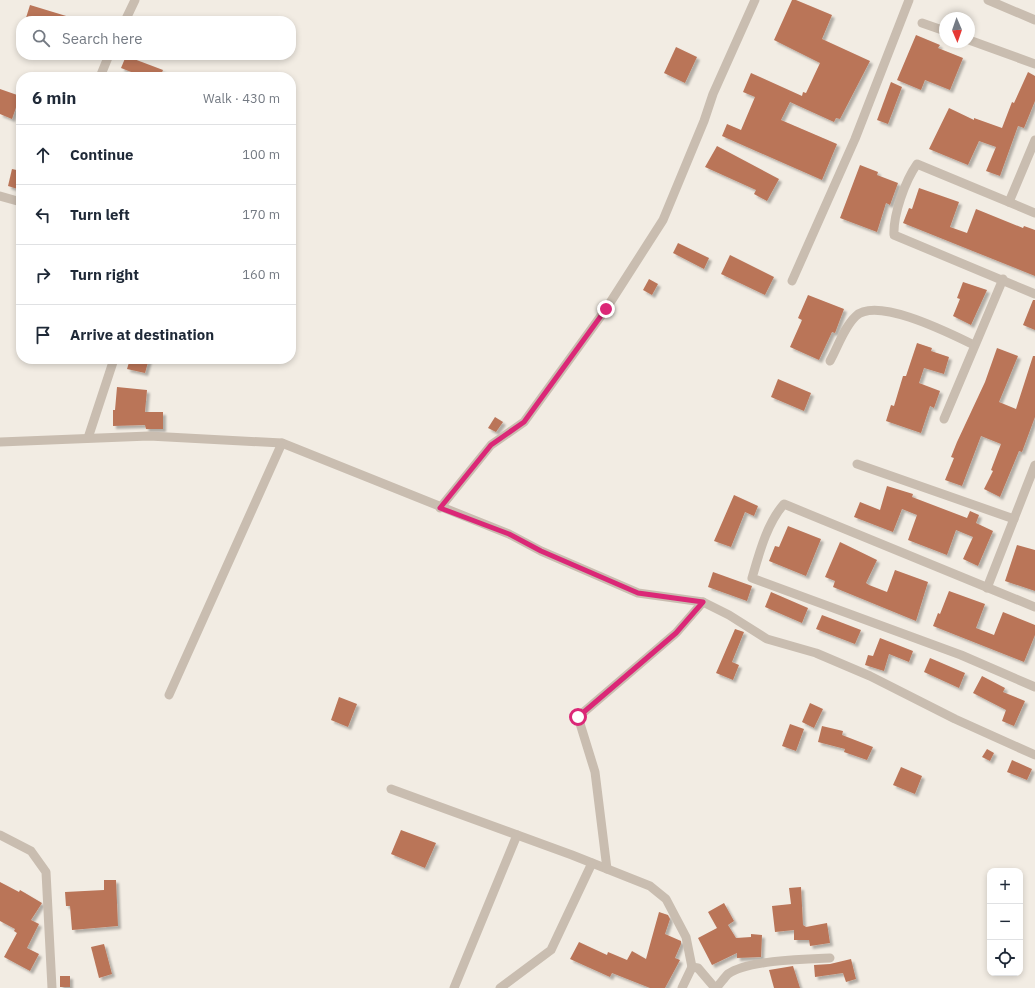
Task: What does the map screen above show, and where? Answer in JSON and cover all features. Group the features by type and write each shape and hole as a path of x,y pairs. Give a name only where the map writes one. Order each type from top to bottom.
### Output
{"street":[{"path":"127,16 135,0"},
{"path":"440,508 491,445 524,422 606,309 663,220 704,121 713,94 755,0"},
{"path":"792,281 855,139 909,0"},
{"path":"988,0 1035,20"},
{"path":"922,23 939,29"},
{"path":"975,42 1035,64"},
{"path":"102,72 107,60"},
{"path":"1009,202 1035,140"},
{"path":"1035,213 917,164 910,173 893,224 894,235 1003,279 1035,294"},
{"path":"0,196 16,201"},
{"path":"944,419 1003,279"},
{"path":"830,361 850,323 857,316 870,310 881,310 900,315 974,345"},
{"path":"88,438 112,364"},
{"path":"0,442 149,436 282,443 440,508 509,534 541,551 638,593 703,602 729,614 767,639 816,653 870,676 955,719 1035,755"},
{"path":"169,695 282,443"},
{"path":"857,464 1014,518"},
{"path":"987,588 1035,465"},
{"path":"1035,608 784,504 777,512 760,553 752,578 961,655 1035,687"},
{"path":"607,869 595,772 578,717 676,633 703,602"},
{"path":"391,789 592,862 650,886 666,900 686,937 692,967 682,988"},
{"path":"454,988 518,835"},
{"path":"0,836 31,851 46,872 52,988"},
{"path":"500,988 551,950 592,862"},
{"path":"692,967 698,968 716,988 728,975 736,970 785,960 830,958"}],"building":[{"path":"792,0 796,0 832,15 822,39 870,61 840,119 836,118 834,122 790,102 781,120 837,144 822,180 722,136 727,124 741,130 755,97 743,92 751,73 802,96 803,92 806,93 820,63 774,40"},
{"path":"30,5 66,16 27,16"},
{"path":"916,35 939,45 938,48 963,58 950,90 925,80 921,90 897,80"},
{"path":"676,47 697,57 685,83 664,73"},
{"path":"124,60 137,60 163,70 162,72 131,72 121,68"},
{"path":"1028,72 1035,76 1035,101 1024,128 1018,126 1000,176 986,171 996,147 979,141 968,165 929,149 949,108 974,120 974,118 1002,128 1012,102 1014,103"},
{"path":"891,82 902,87 888,124 877,120"},
{"path":"0,89 16,95 16,108 12,119 0,114"},
{"path":"717,146 779,179 767,201 754,194 756,190 705,167"},
{"path":"860,165 878,172 877,175 898,183 890,205 886,203 877,232 840,218"},
{"path":"12,169 16,170 16,188 8,186"},
{"path":"919,188 959,202 950,227 967,233 976,209 1023,228 1024,226 1035,230 1035,276 903,223 909,208 912,209"},
{"path":"678,243 709,258 704,269 673,253"},
{"path":"730,255 774,277 765,295 721,274"},
{"path":"649,279 658,284 652,295 643,290"},
{"path":"963,282 987,290 971,325 953,316 960,299 957,298"},
{"path":"808,295 844,309 835,333 832,332 819,360 790,347 802,320 798,318"},
{"path":"1033,300 1035,300 1035,330 1023,325"},
{"path":"917,343 932,348 931,351 949,357 944,374 924,368 919,383 940,391 934,408 930,406 921,433 886,421 891,405 894,406 903,376 906,376"},
{"path":"997,348 1018,356 999,402 1016,409 1033,356 1035,356 1035,417 1022,452 1019,451 1000,497 984,489 993,471 991,470 1001,444 981,436 962,486 945,480 954,458 951,457 985,382"},
{"path":"128,364 148,364 145,373 127,369"},
{"path":"778,379 811,393 804,411 771,397"},
{"path":"117,387 147,390 145,412 163,412 163,429 146,429 145,425 113,426 113,410 115,410"},
{"path":"495,417 503,422 496,432 488,428"},
{"path":"887,486 913,494 912,497 967,518 970,511 979,515 976,523 993,531 978,566 963,559 973,537 956,530 947,555 908,540 917,515 902,509 893,532 854,517 860,502 880,510"},
{"path":"734,495 758,506 754,516 745,512 731,547 714,541"},
{"path":"788,526 821,539 806,576 769,561 775,546 779,547"},
{"path":"840,542 877,560 866,583 869,585 887,592 895,570 928,582 916,621 833,587 835,581 825,577"},
{"path":"1017,545 1035,550 1035,591 1005,581"},
{"path":"713,572 752,586 747,601 708,587"},
{"path":"949,591 985,604 976,628 994,635 1003,612 1035,625 1035,635 1024,662 933,626 938,613 940,614"},
{"path":"771,592 808,608 802,623 765,607"},
{"path":"822,615 861,630 855,644 816,629"},
{"path":"735,629 744,632 732,662 739,665 733,680 716,673"},
{"path":"880,638 913,651 909,662 889,654 884,671 865,665 868,655 873,656"},
{"path":"930,658 965,673 959,688 924,672"},
{"path":"982,676 1005,688 1003,692 1025,701 1014,726 1002,721 1006,710 973,693"},
{"path":"339,697 357,704 348,727 331,720"},
{"path":"810,703 823,709 814,728 802,722"},
{"path":"790,724 804,729 796,751 782,746"},
{"path":"822,726 843,731 842,735 873,747 867,760 844,752 845,749 818,742"},
{"path":"987,749 994,753 990,761 982,757"},
{"path":"1012,760 1032,769 1027,780 1007,772"},
{"path":"901,767 922,776 915,794 893,785"},
{"path":"401,830 436,843 425,868 391,854"},
{"path":"104,880 116,880 118,926 72,930 70,906 66,906 65,892 104,890"},
{"path":"0,882 19,892 20,890 42,903 31,920 39,924 27,948 39,954 30,971 4,957 17,933 14,931 15,929 0,921"},
{"path":"801,887 803,925 806,927 827,923 830,943 810,946 809,940 794,940 794,930 775,932 772,906 791,904 789,888"},
{"path":"724,903 734,921 728,925 736,938 751,937 751,934 762,935 761,957 737,958 737,953 712,965 698,938 717,928 708,912"},
{"path":"659,912 668,915 670,919 665,934 681,941 675,958 680,960 665,988 650,988 612,973 610,977 570,959 579,942 607,955 608,952 627,960 632,951 646,959"},
{"path":"104,944 112,974 99,978 91,947"},
{"path":"851,959 856,979 846,982 843,973 815,977 814,965 830,964"},
{"path":"793,966 800,988 774,988 769,970"},
{"path":"60,976 70,976 70,987 60,987"}],"route":[{"path":"578,717 676,633 703,602 638,593 541,551 509,534 440,508 491,445 524,422 606,309"}]}
